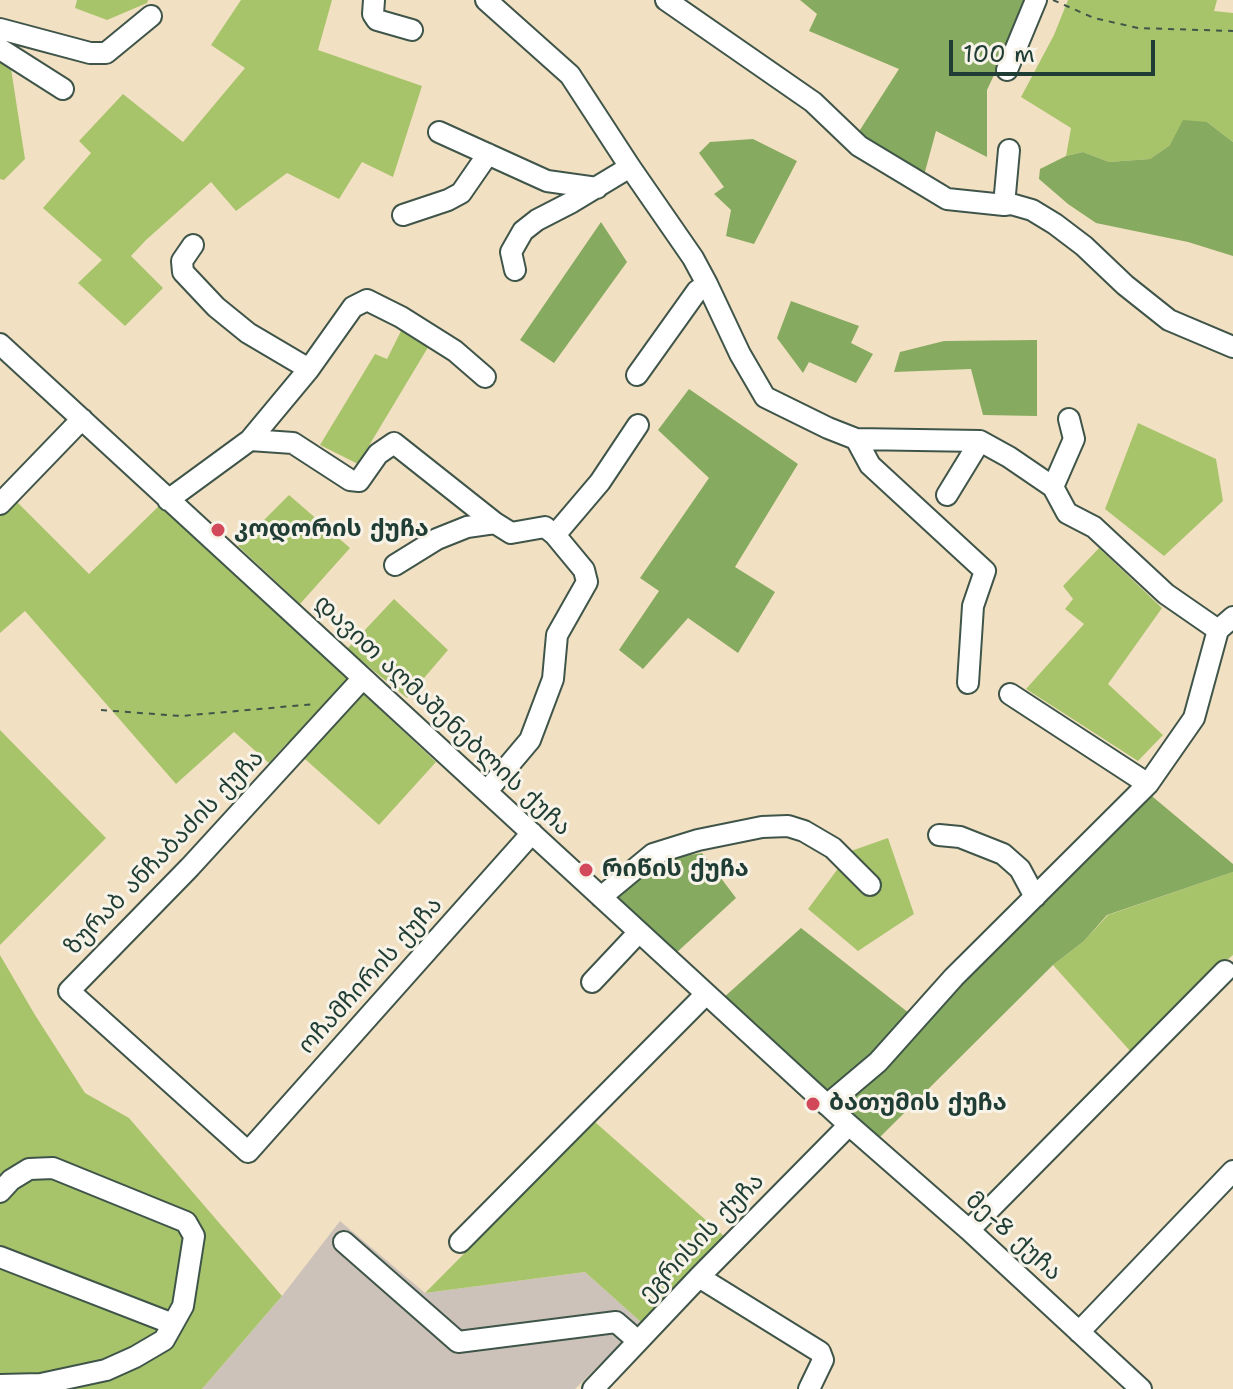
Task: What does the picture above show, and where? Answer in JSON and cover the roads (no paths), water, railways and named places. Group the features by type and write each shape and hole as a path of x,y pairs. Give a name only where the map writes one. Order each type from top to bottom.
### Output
{"street":[{"path":"374,0 373,14 377,20 412,30"},
{"path":"666,0 813,102 859,146 947,199 1011,204 1032,210 1084,246 1125,285 1169,320 1233,347"},
{"path":"1007,70 1036,0"},
{"path":"491,1 570,75 693,258 740,354 765,397 856,439 980,441 1053,487 1067,513 1094,527 1166,594 1226,623 1194,718 1148,784 954,977 878,1062 827,1105"},
{"path":"0,29 90,53 106,53 151,16"},
{"path":"0,49 63,89"},
{"path":"439,132 547,181 597,188"},
{"path":"1004,205 1009,150"},
{"path":"403,215 461,193 488,154"},
{"path":"515,270 511,252 523,231 630,167"},
{"path":"193,245 182,261 183,272 216,307 248,333 309,369"},
{"path":"637,375 697,291 707,284"},
{"path":"168,500 250,440 309,369 353,307 367,300 455,351 485,377"},
{"name":"დავით აღმაშენებლის ქუჩა","path":"0,344 849,1125"},
{"path":"0,504 82,419"},
{"path":"1053,487 1074,439 1069,419"},
{"path":"555,535 600,482 638,425"},
{"path":"856,439 870,465 985,571 973,606 968,683"},
{"path":"250,440 293,443 350,480 359,481 378,454 394,443 511,533 545,527 584,570 587,582 557,635 553,679 530,740 487,791"},
{"path":"947,495 980,441"},
{"path":"395,565 437,539 467,527 495,523"},
{"name":"ზურაბ ანჩაბაძის ქუჩა","path":"248,1152 69,991 190,867 363,678"},
{"path":"1010,694 1148,784"},
{"path":"601,897 653,854 698,840 762,827 788,826 804,831 833,848 870,885"},
{"name":"ოჩამჩირის ქუჩა","path":"248,1152 532,833"},
{"path":"939,835 960,837 1003,854 1020,869 1035,897"},
{"path":"592,982 639,932"},
{"path":"969,1230 1225,971"},
{"path":"460,1242 706,994"},
{"name":"მე-8 ქუჩა","path":"849,1125 969,1230 1141,1389"},
{"name":"ეგრისის ქუჩა","path":"593,1389 849,1125"},
{"path":"0,1192 11,1180 29,1169 53,1168 186,1222 194,1236 183,1306 164,1340 106,1370 41,1384 0,1385"},
{"path":"1079,1332 1233,1171"},
{"path":"344,1242 458,1342 616,1322 638,1341"},
{"path":"0,1257 173,1324"},
{"path":"699,1277 820,1352 823,1360 809,1389"}],"place":[{"name":"კოდორის ქუჩა","path":"218,530"},
{"name":"რიწის ქუჩა","path":"586,870"},
{"name":"ბათუმის ქუჩა","path":"813,1104"}]}
